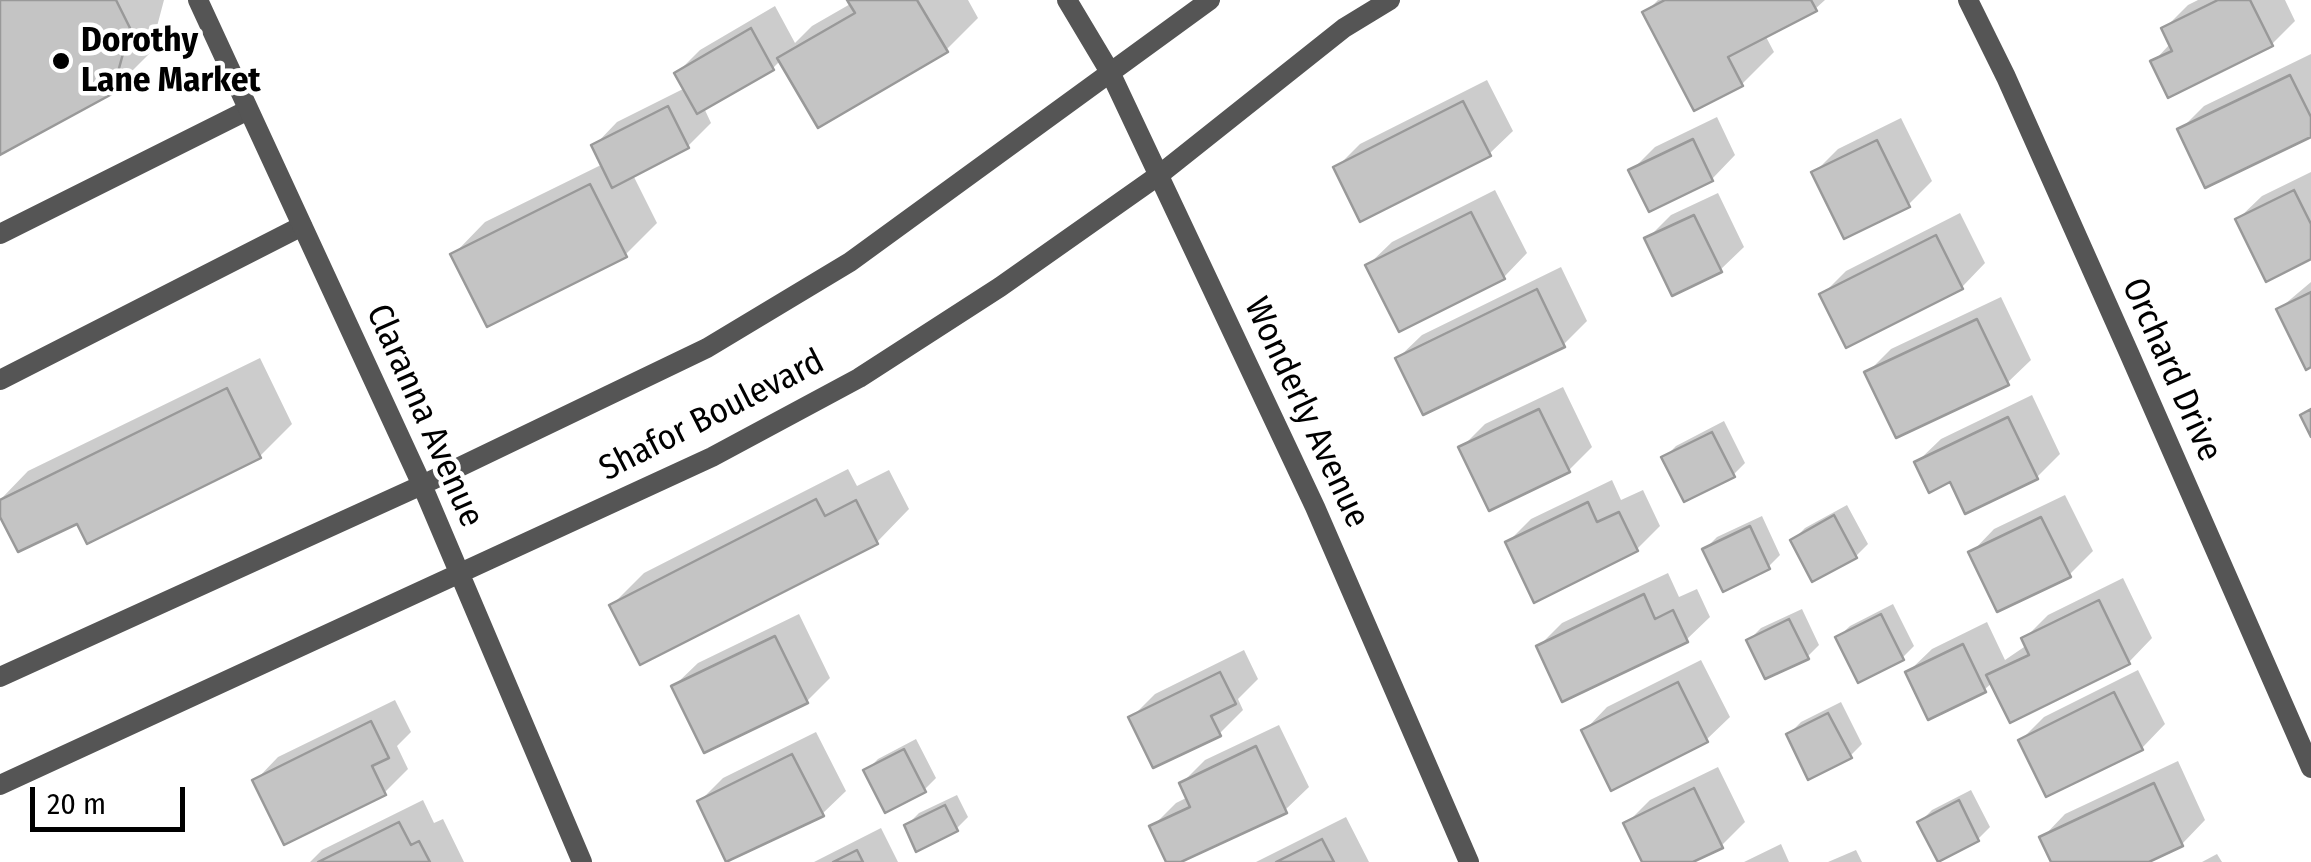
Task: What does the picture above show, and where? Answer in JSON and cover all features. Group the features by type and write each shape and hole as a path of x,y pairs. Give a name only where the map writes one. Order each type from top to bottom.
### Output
{"street":[{"name":"Claranna Avenue","path":"198,0 422,485 582,862"},
{"name":"Wonderly Avenue","path":"1067,0 1110,72 1315,507 1469,862"},
{"name":"Shafor Boulevard","path":"0,677 422,485 707,348 850,262 1210,0"},
{"name":"Shafor Boulevard","path":"0,784 712,456 860,378 1000,287 1159,175 1344,28 1390,0"},
{"name":"Orchard Drive","path":"1968,0 2129,352 2311,768"},
{"path":"0,234 248,110"},
{"path":"0,380 302,226"}],"building":[{"name":"Dorothy Lane Market","path":"0,0 116,0 130,28 112,94 0,155"},
{"path":"847,0 917,0 948,52 818,128 777,58 855,13"},
{"path":"1665,0 1811,0 1817,11 1728,57 1743,86 1694,111 1642,12"},
{"path":"2218,0 2250,0 2273,46 2168,98 2150,61 2172,51 2161,28"},
{"path":"751,28 774,70 697,114 674,73"},
{"path":"2290,75 2311,117 2311,137 2205,188 2177,129"},
{"path":"1463,101 1491,156 1360,222 1333,167"},
{"path":"668,106 689,148 612,188 591,145"},
{"path":"1693,139 1713,181 1649,212 1628,170"},
{"path":"1877,140 1910,207 1844,239 1811,172"},
{"path":"590,184 627,257 487,327 450,254"},
{"path":"2294,190 2311,224 2311,259 2266,282 2235,219"},
{"path":"1471,212 1505,279 1399,332 1365,265"},
{"path":"1694,215 1722,272 1672,296 1644,238"},
{"path":"1936,235 1963,289 1846,348 1819,294"},
{"path":"1537,289 1565,347 1423,415 1395,358"},
{"path":"2311,292 2311,367 2306,370 2276,309"},
{"path":"1977,319 2009,385 1896,438 1864,372"},
{"path":"227,388 261,458 87,544 77,524 18,552 0,517 0,500"},
{"path":"1539,409 1570,472 1489,511 1458,447"},
{"path":"2311,409 2311,437 2300,415"},
{"path":"2008,417 2038,479 1965,514 1950,482 1929,493 1914,462"},
{"path":"1712,432 1735,477 1684,502 1661,457"},
{"path":"816,499 825,516 856,500 878,544 640,665 609,605"},
{"path":"1588,502 1597,522 1619,512 1638,551 1534,603 1505,542"},
{"path":"1834,515 1857,558 1812,582 1790,540"},
{"path":"2041,517 2071,577 1997,612 1968,552"},
{"path":"1750,526 1770,569 1723,592 1702,549"},
{"path":"1644,594 1655,619 1673,610 1688,642 1562,702 1536,646"},
{"path":"2099,600 2130,664 2010,723 1986,675 2029,655 2021,638"},
{"path":"1881,614 1904,660 1858,683 1835,637"},
{"path":"1789,619 1809,659 1765,679 1746,640"},
{"path":"775,636 808,703 704,753 671,686"},
{"path":"1963,644 1986,692 1928,720 1905,672"},
{"path":"1220,672 1236,704 1211,716 1221,736 1153,768 1128,717"},
{"path":"1678,682 1708,742 1611,791 1581,730"},
{"path":"2114,692 2143,750 2046,797 2018,740"},
{"path":"1828,713 1852,758 1808,780 1786,734"},
{"path":"371,721 389,758 372,766 386,795 284,845 252,780"},
{"path":"1256,746 1287,813 1181,862 1166,862 1149,826 1190,807 1179,783"},
{"path":"904,749 926,792 885,813 863,770"},
{"path":"792,754 824,816 726,862 697,801"},
{"path":"2154,783 2183,846 2149,862 2051,862 2039,837"},
{"path":"1694,788 1723,848 1693,862 1642,862 1623,823"},
{"path":"1959,800 1979,841 1938,862 1917,822"},
{"path":"945,805 958,831 916,852 904,825"},
{"path":"399,822 411,845 419,841 430,862 318,862"},
{"path":"1322,839 1334,862 1276,862"},
{"path":"857,850 863,862 833,862"}],"place":[{"name":"Dorothy Lane Market","path":"61,61"}]}
